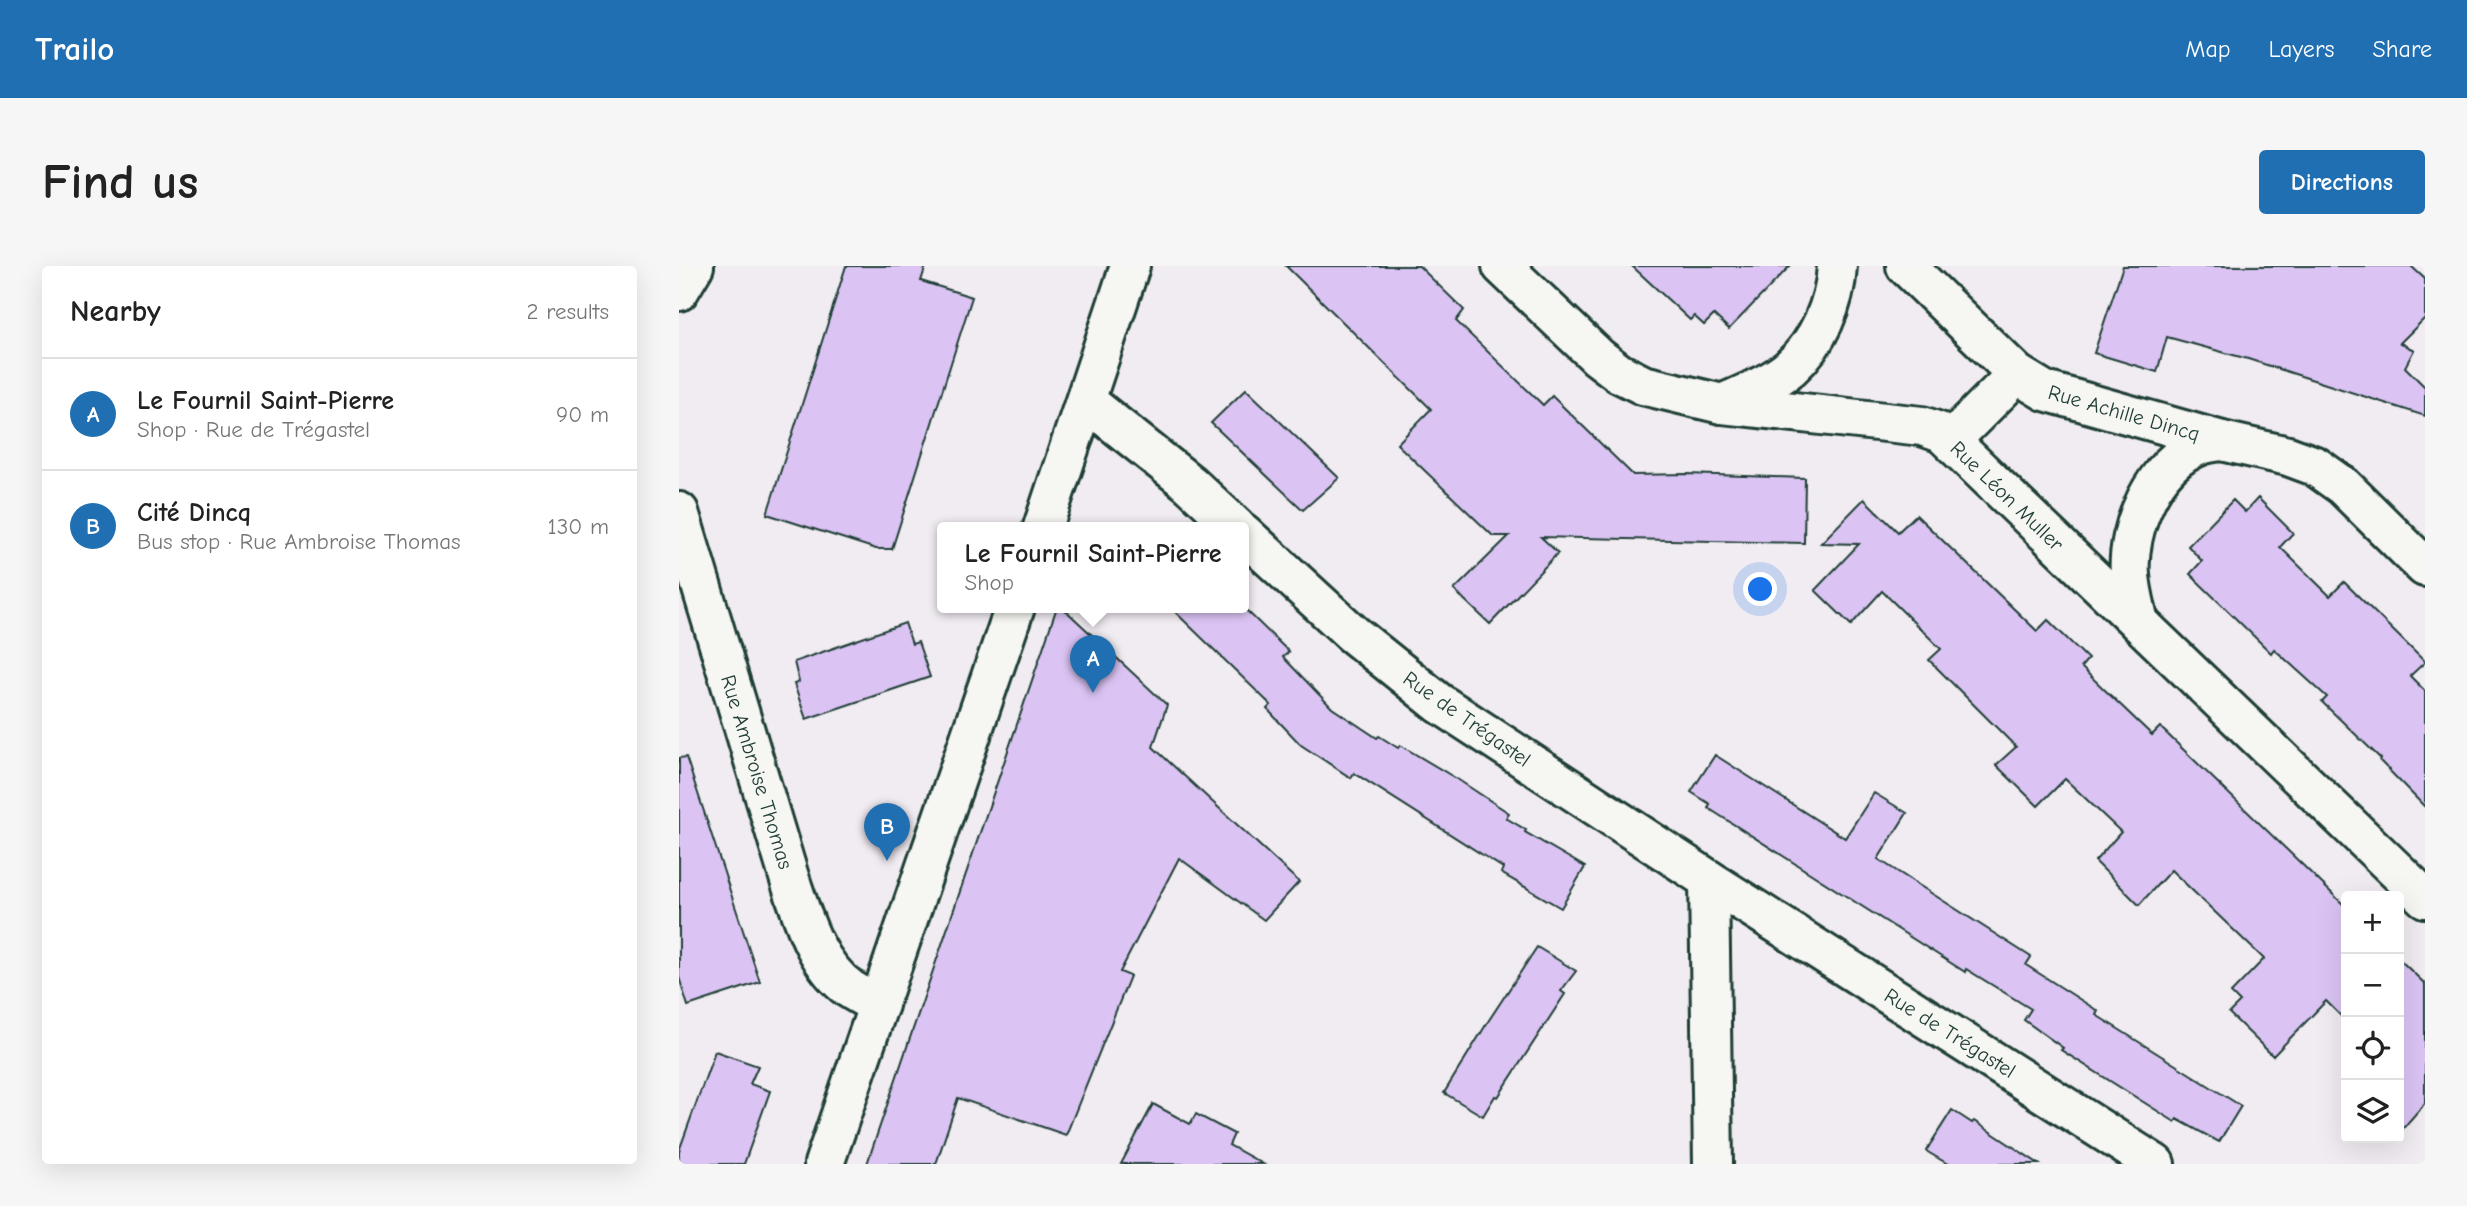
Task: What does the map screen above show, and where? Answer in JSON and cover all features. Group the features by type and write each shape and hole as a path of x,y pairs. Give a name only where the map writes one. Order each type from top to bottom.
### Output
{"street":[{"path":"679,291 694,266"},
{"path":"1045,522 1131,266"},
{"name":"Rue Léon Muller","path":"1502,266 1598,357 1619,373 1643,385 1722,404 1922,426 1932,428 1951,440 2425,898"},
{"path":"1722,404 1788,369 1805,352 1821,328 1830,305 1837,266"},
{"name":"Rue Achille Dincq","path":"1906,266 2017,374 2045,391 2222,441 2288,456 2315,466 2343,486 2425,567"},
{"path":"1951,440 2017,374"},
{"path":"1086,401 1190,484 1231,522"},
{"name":"Rue Achille Dincq","path":"2139,623 2130,574 2137,523 2146,496 2162,475 2183,455 2200,445 2222,441"},
{"name":"Rue Ambroise Thomas","path":"679,512 789,877 807,928 827,964 848,988 879,1005"},
{"name":"Rue de Trégastel","path":"1249,538 1353,634 1439,703 1709,880 2155,1164"},
{"path":"824,1164 1013,613"},
{"path":"1709,880 1713,1164"}],"building":[{"path":"846,266 926,266 921,281 972,297 892,549 876,549 767,514"},
{"path":"1286,266 1419,266 1464,310 1456,321 1543,405 1552,396 1633,475 1805,478 1804,543 1541,537 1558,553 1490,624 1454,590 1509,536 1493,536 1397,444 1431,409"},
{"path":"1632,266 1790,266 1729,329 1714,315 1704,325 1694,316 1690,320"},
{"path":"2123,266 2411,266 2425,279 2425,318 2400,343 2414,350 2405,367 2425,387 2425,416 2248,359 2167,337 2157,372 2094,353"},
{"path":"1246,389 1339,478 1303,510 1211,423"},
{"path":"2258,498 2293,533 2280,547 2330,596 2344,582 2425,662 2410,676 2425,691 2425,807 2381,759 2322,702 2327,697 2274,649 2271,653 2190,574 2202,561 2188,546 2233,500 2245,512"},
{"path":"1864,499 1898,532 1916,515 2037,631 2048,620 2088,659 2081,667 2152,735 2160,727 2341,902 2341,1016 2326,1001 2273,1056 2229,1013 2240,1002 2231,993 2264,959 2171,870 2139,905 2095,861 2121,832 2065,779 2038,806 1996,765 2016,747 1929,660 1941,649 1882,591 1851,625 1815,590 1859,544 1821,543"},
{"path":"1055,613 1068,613 1167,705 1153,747 1299,882 1264,920 1179,858 1120,972 1130,976 1066,1135 958,1098 936,1164 867,1164"},
{"path":"1176,613 1249,613 1289,652 1283,657 1332,708 1377,738 1379,736 1398,748 1400,745 1457,779 1509,813 1506,818 1526,830 1525,832 1585,867 1561,908 1501,873 1503,868 1354,773 1351,778 1301,745 1267,709 1271,705"},
{"path":"905,623 912,644 918,642 930,677 806,719 794,684 799,682 794,662"},
{"path":"1715,755 1845,838 1874,793 1907,813 1878,859 2031,957 2026,965 2098,1011 2096,1015 2241,1106 2219,1142 2177,1119 2175,1122 2061,1050 2063,1048 2024,1020 2031,1009 1966,969 1965,972 1708,808 1710,804 1691,792"},
{"path":"686,757 760,982 688,1006 679,977 679,758"},
{"path":"1537,947 1576,971 1561,991 1565,994 1483,1116 1444,1093"},
{"path":"2404,964 2425,984 2425,1103 2404,1127"},
{"path":"715,1051 758,1066 750,1084 770,1091 744,1164 679,1164 679,1151"},
{"path":"1153,1104 1190,1124 1196,1114 1234,1134 1229,1145 1263,1164 1121,1164"},
{"path":"1952,1110 1972,1123 1974,1121 2039,1164 1948,1164 1926,1151"}],"place":[{"name":"Le Fournil Saint-Pierre","path":"1093,693"},
{"name":"Cité Dincq","path":"887,861"}]}
